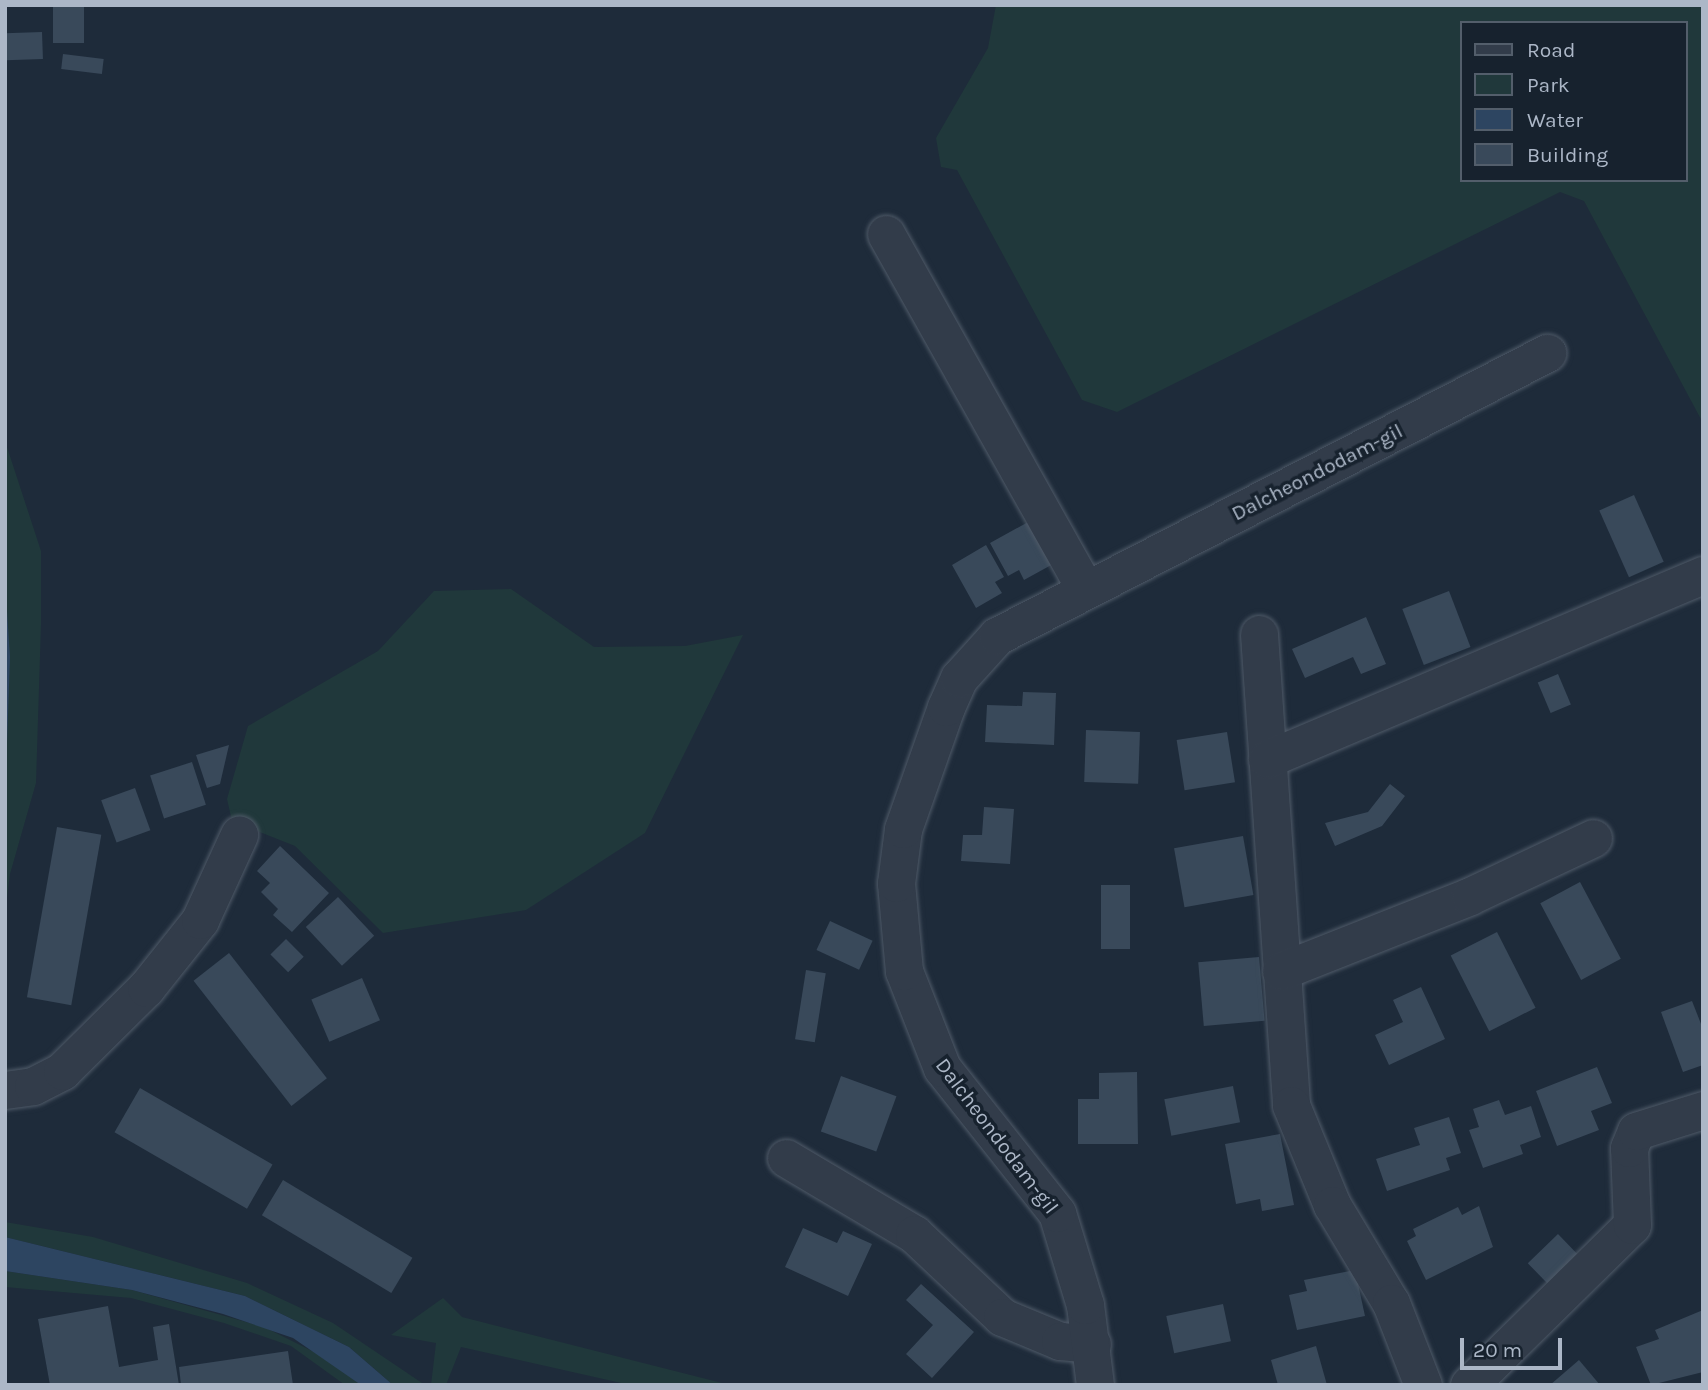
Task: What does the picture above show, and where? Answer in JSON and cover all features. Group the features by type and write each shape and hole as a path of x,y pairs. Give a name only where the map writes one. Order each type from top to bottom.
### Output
{"street":[{"path":"886,234 1086,590"},
{"name":"Dalcheondodam-gil","path":"1095,1385 1092,1343 1057,1213 956,1087 919,1021 904,971 895,883 903,830 960,678 997,636 1547,353"},
{"path":"1267,759 1703,575"},
{"path":"1259,634 1281,971 1297,1126 1332,1205 1391,1303 1423,1385"},
{"path":"5,1090 33,1086 62,1071 146,988 200,920 239,835"},
{"path":"1281,971 1470,896 1593,838"},
{"path":"1469,1385 1632,1225 1629,1148 1636,1131 1703,1110"},
{"path":"786,1158 914,1234 1002,1317 1060,1341 1092,1343"}],"green space":[{"path":"996,5 1703,5 1703,423 1584,201 1560,192 1117,412 1082,400 957,170 941,167 936,138 988,48"},
{"path":"5,441 41,551 41,624 36,783 10,874 5,914"},
{"path":"511,589 594,647 685,646 743,635 645,833 526,910 383,933 295,846 232,821 227,799 248,726 378,651 434,591"},
{"path":"5,1222 93,1237 247,1283 333,1323 425,1385 393,1385 349,1347 245,1296 5,1237"},
{"path":"5,1271 132,1290 264,1327 336,1363 361,1385 345,1385 291,1346 224,1323 131,1298 5,1287"},
{"path":"443,1298 462,1317 730,1385 630,1385 461,1347 446,1385 431,1385 436,1343 391,1335"}],"water":[{"path":"5,581 10,657 5,802"},
{"path":"5,1237 245,1296 349,1347 393,1385 361,1385 293,1338 223,1314 132,1290 5,1271"}],"building":[{"path":"53,5 84,5 84,43 53,43"},
{"path":"42,32 43,59 6,60 5,33"},
{"path":"63,54 104,59 102,74 61,69"},
{"path":"1634,495 1664,562 1629,577 1599,510"},
{"path":"1030,521 1053,564 1024,580 1019,570 1008,576 990,543"},
{"path":"986,545 1004,577 995,582 1002,593 976,608 952,565"},
{"path":"1449,591 1471,647 1424,665 1402,609"},
{"path":"1366,617 1386,664 1361,674 1353,657 1305,678 1292,649"},
{"path":"1558,674 1571,704 1551,713 1538,683"},
{"path":"1023,692 1056,693 1054,745 985,742 987,705 1022,706"},
{"path":"1086,730 1140,732 1138,784 1084,782"},
{"path":"1227,732 1235,782 1185,790 1177,740"},
{"path":"229,745 220,784 207,788 196,755"},
{"path":"192,762 206,805 164,818 150,776"},
{"path":"1390,784 1405,796 1382,826 1335,846 1325,823 1368,812"},
{"path":"135,788 150,830 117,843 101,800"},
{"path":"984,807 1014,809 1010,864 961,861 963,835 982,835"},
{"path":"57,827 101,835 71,1005 27,997"},
{"path":"1243,836 1253,895 1184,907 1174,848"},
{"path":"280,846 329,893 292,932 273,915 278,909 261,892 270,883 257,871"},
{"path":"1580,882 1621,959 1581,980 1540,903"},
{"path":"1101,885 1130,885 1130,949 1101,949"},
{"path":"338,897 374,936 342,966 306,927"},
{"path":"830,921 873,941 859,970 816,950"},
{"path":"1497,932 1536,1008 1489,1031 1451,956"},
{"path":"286,939 304,957 288,972 270,955"},
{"path":"229,953 327,1078 291,1106 194,981"},
{"path":"1259,957 1265,1021 1204,1026 1198,962"},
{"path":"806,970 826,973 815,1042 795,1039"},
{"path":"362,978 380,1020 329,1042 311,999"},
{"path":"1421,987 1445,1039 1389,1065 1375,1035 1403,1022 1393,1000"},
{"path":"1692,1001 1703,1029 1703,1065 1683,1072 1661,1012"},
{"path":"1597,1067 1612,1103 1591,1111 1599,1130 1557,1146 1536,1091"},
{"path":"1137,1072 1138,1144 1078,1144 1078,1099 1099,1099 1099,1073"},
{"path":"841,1076 896,1096 876,1152 821,1131"},
{"path":"1233,1086 1240,1122 1171,1136 1164,1099"},
{"path":"140,1088 273,1164 247,1209 115,1132"},
{"path":"1499,1100 1505,1115 1531,1106 1541,1137 1520,1145 1523,1154 1483,1168 1469,1130 1479,1127 1473,1109"},
{"path":"1449,1117 1461,1153 1446,1158 1450,1170 1387,1191 1376,1159 1420,1145 1414,1128"},
{"path":"1280,1134 1294,1205 1262,1211 1260,1199 1236,1204 1225,1144"},
{"path":"283,1180 412,1258 391,1293 262,1215"},
{"path":"1479,1206 1493,1247 1426,1280 1407,1241 1416,1236 1413,1229 1458,1207 1462,1215"},
{"path":"803,1228 837,1243 843,1231 872,1244 848,1296 785,1267"},
{"path":"1558,1234 1582,1259 1552,1288 1528,1263"},
{"path":"1355,1270 1365,1316 1297,1330 1289,1295 1307,1291 1304,1280"},
{"path":"921,1284 974,1332 932,1378 906,1354 933,1325 906,1300"},
{"path":"1223,1304 1231,1341 1174,1353 1166,1316"},
{"path":"108,1306 119,1367 158,1360 153,1327 169,1324 179,1385 50,1385 38,1319"},
{"path":"1703,1310 1703,1372 1651,1385 1636,1347 1659,1339 1655,1330"},
{"path":"1316,1346 1327,1385 1278,1385 1271,1360"},
{"path":"288,1351 293,1385 181,1385 179,1367"},
{"path":"1579,1360 1600,1385 1550,1385"}]}
